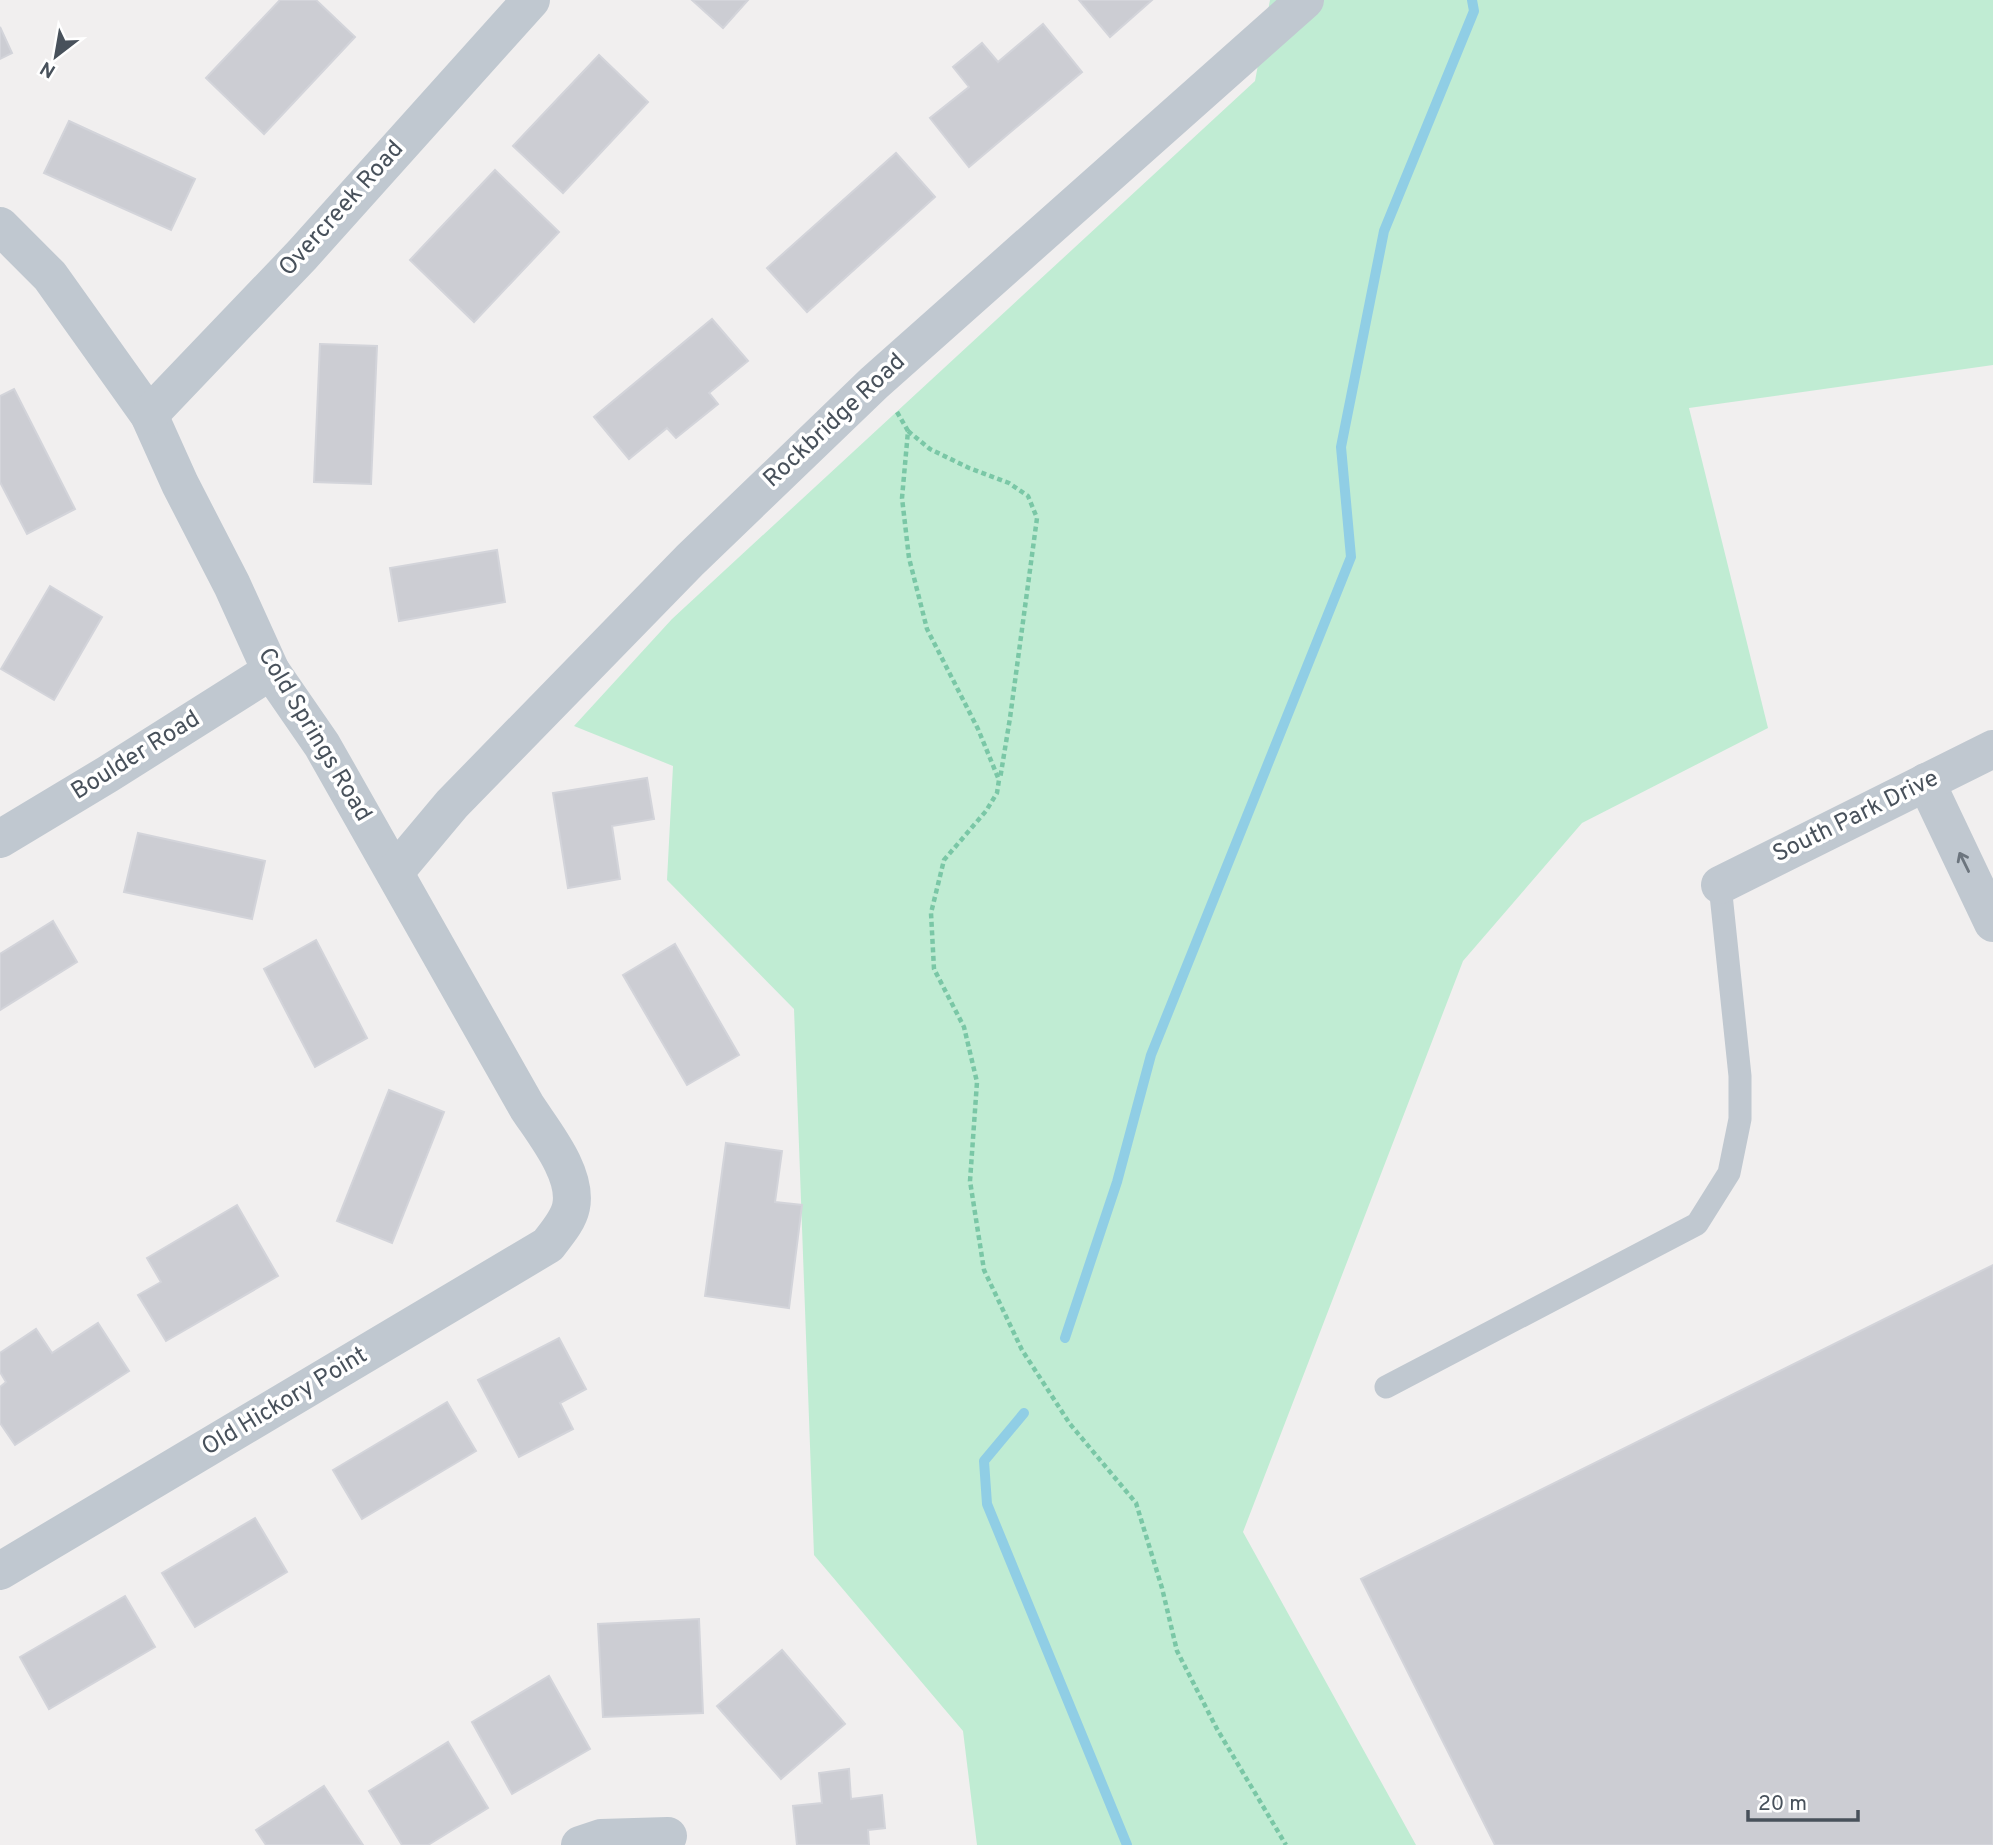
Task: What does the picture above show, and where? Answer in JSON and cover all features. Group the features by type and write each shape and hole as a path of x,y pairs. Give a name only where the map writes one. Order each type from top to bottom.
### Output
{"street":[{"name":"Overcreek Road","path":"149,415 302,255 531,0"},
{"name":"Rockbridge Road","path":"395,872 452,804 690,560 874,383 1305,0"},
{"name":"Cold Springs Road","path":"0,226 50,276 149,415 271,671 322,745 527,1107 553,1147 571,1189 571,1207 563,1226"},
{"name":"Boulder Road","path":"0,839 271,671"},
{"name":"South Park Drive","path":"1720,885 1993,749"},
{"path":"1926,782 1993,923"},
{"name":"Old Hickory Point","path":"0,1571 548,1245 563,1226"},
{"path":"579,1845 601,1838 668,1836"}],"lane":[{"path":"1386,1387 1697,1224 1729,1173 1740,1119 1740,1076 1720,885"}],"path":[{"path":"874,383 892,403 908,431 930,449 1009,484 1028,496 1037,518 997,793 986,811 944,860 931,913 934,969 964,1027 977,1082 970,1181 984,1270 1021,1350 1070,1424 1136,1503 1162,1588 1177,1651 1217,1729 1286,1845"},
{"path":"908,431 902,498 909,558 927,629 978,729 999,780"}],"green space":[{"path":"1270,0 1993,0 1993,365 1689,408 1768,728 1582,823 1463,961 1243,1532 1416,1845 977,1845 963,1731 814,1555 794,1009 667,880 673,766 574,726 672,619 1255,81"}],"building":[{"path":"280,0 316,0 355,37 264,134 206,78"},
{"path":"692,0 748,0 723,28"},
{"path":"1079,0 1152,0 1110,37"},
{"path":"1043,24 1082,72 969,167 930,118 969,87 953,67 982,43 998,62"},
{"path":"0,27 12,53 0,59"},
{"path":"599,55 648,102 563,193 513,146"},
{"path":"69,121 195,179 171,230 44,173"},
{"path":"896,153 935,197 807,312 767,268"},
{"path":"495,170 559,232 474,322 410,260"},
{"path":"712,319 748,361 709,393 718,404 676,438 667,428 629,459 594,417"},
{"path":"320,344 377,346 371,484 314,482"},
{"path":"14,389 75,509 27,534 0,482 0,396"},
{"path":"497,550 505,602 399,621 390,568"},
{"path":"50,586 102,617 54,700 1,669"},
{"path":"647,778 654,819 612,826 620,879 568,888 553,793"},
{"path":"138,833 265,861 252,919 124,892"},
{"path":"53,921 77,962 0,1010 0,954"},
{"path":"316,940 367,1038 315,1067 264,969"},
{"path":"675,944 739,1055 687,1085 623,975"},
{"path":"389,1090 444,1112 392,1243 337,1221"},
{"path":"726,1143 782,1151 775,1202 802,1205 789,1308 705,1296"},
{"path":"237,1205 278,1276 166,1341 138,1295 161,1282 147,1258"},
{"path":"1993,1265 1993,1845 1495,1845 1361,1579"},
{"path":"98,1323 129,1371 15,1445 0,1423 0,1387 6,1382 0,1372 0,1353 36,1329 52,1353"},
{"path":"559,1338 586,1389 560,1403 573,1429 519,1457 478,1380"},
{"path":"447,1402 476,1451 362,1519 333,1470"},
{"path":"255,1518 287,1572 195,1627 162,1573"},
{"path":"125,1596 155,1647 49,1709 20,1657"},
{"path":"699,1619 703,1713 603,1717 598,1624"},
{"path":"782,1650 845,1724 781,1779 717,1706"},
{"path":"549,1676 590,1749 512,1794 472,1722"},
{"path":"448,1742 488,1808 428,1845 402,1845 369,1791"},
{"path":"849,1769 851,1799 882,1795 885,1828 868,1830 869,1845 797,1845 793,1806 822,1803 819,1773"},
{"path":"324,1786 363,1845 266,1845 256,1830"}],"waterway":[{"path":"1065,1338 1117,1182 1151,1055 1351,557 1341,447 1384,231 1474,11 1472,0"},
{"path":"1024,1413 984,1461 987,1504 1127,1845"}]}
